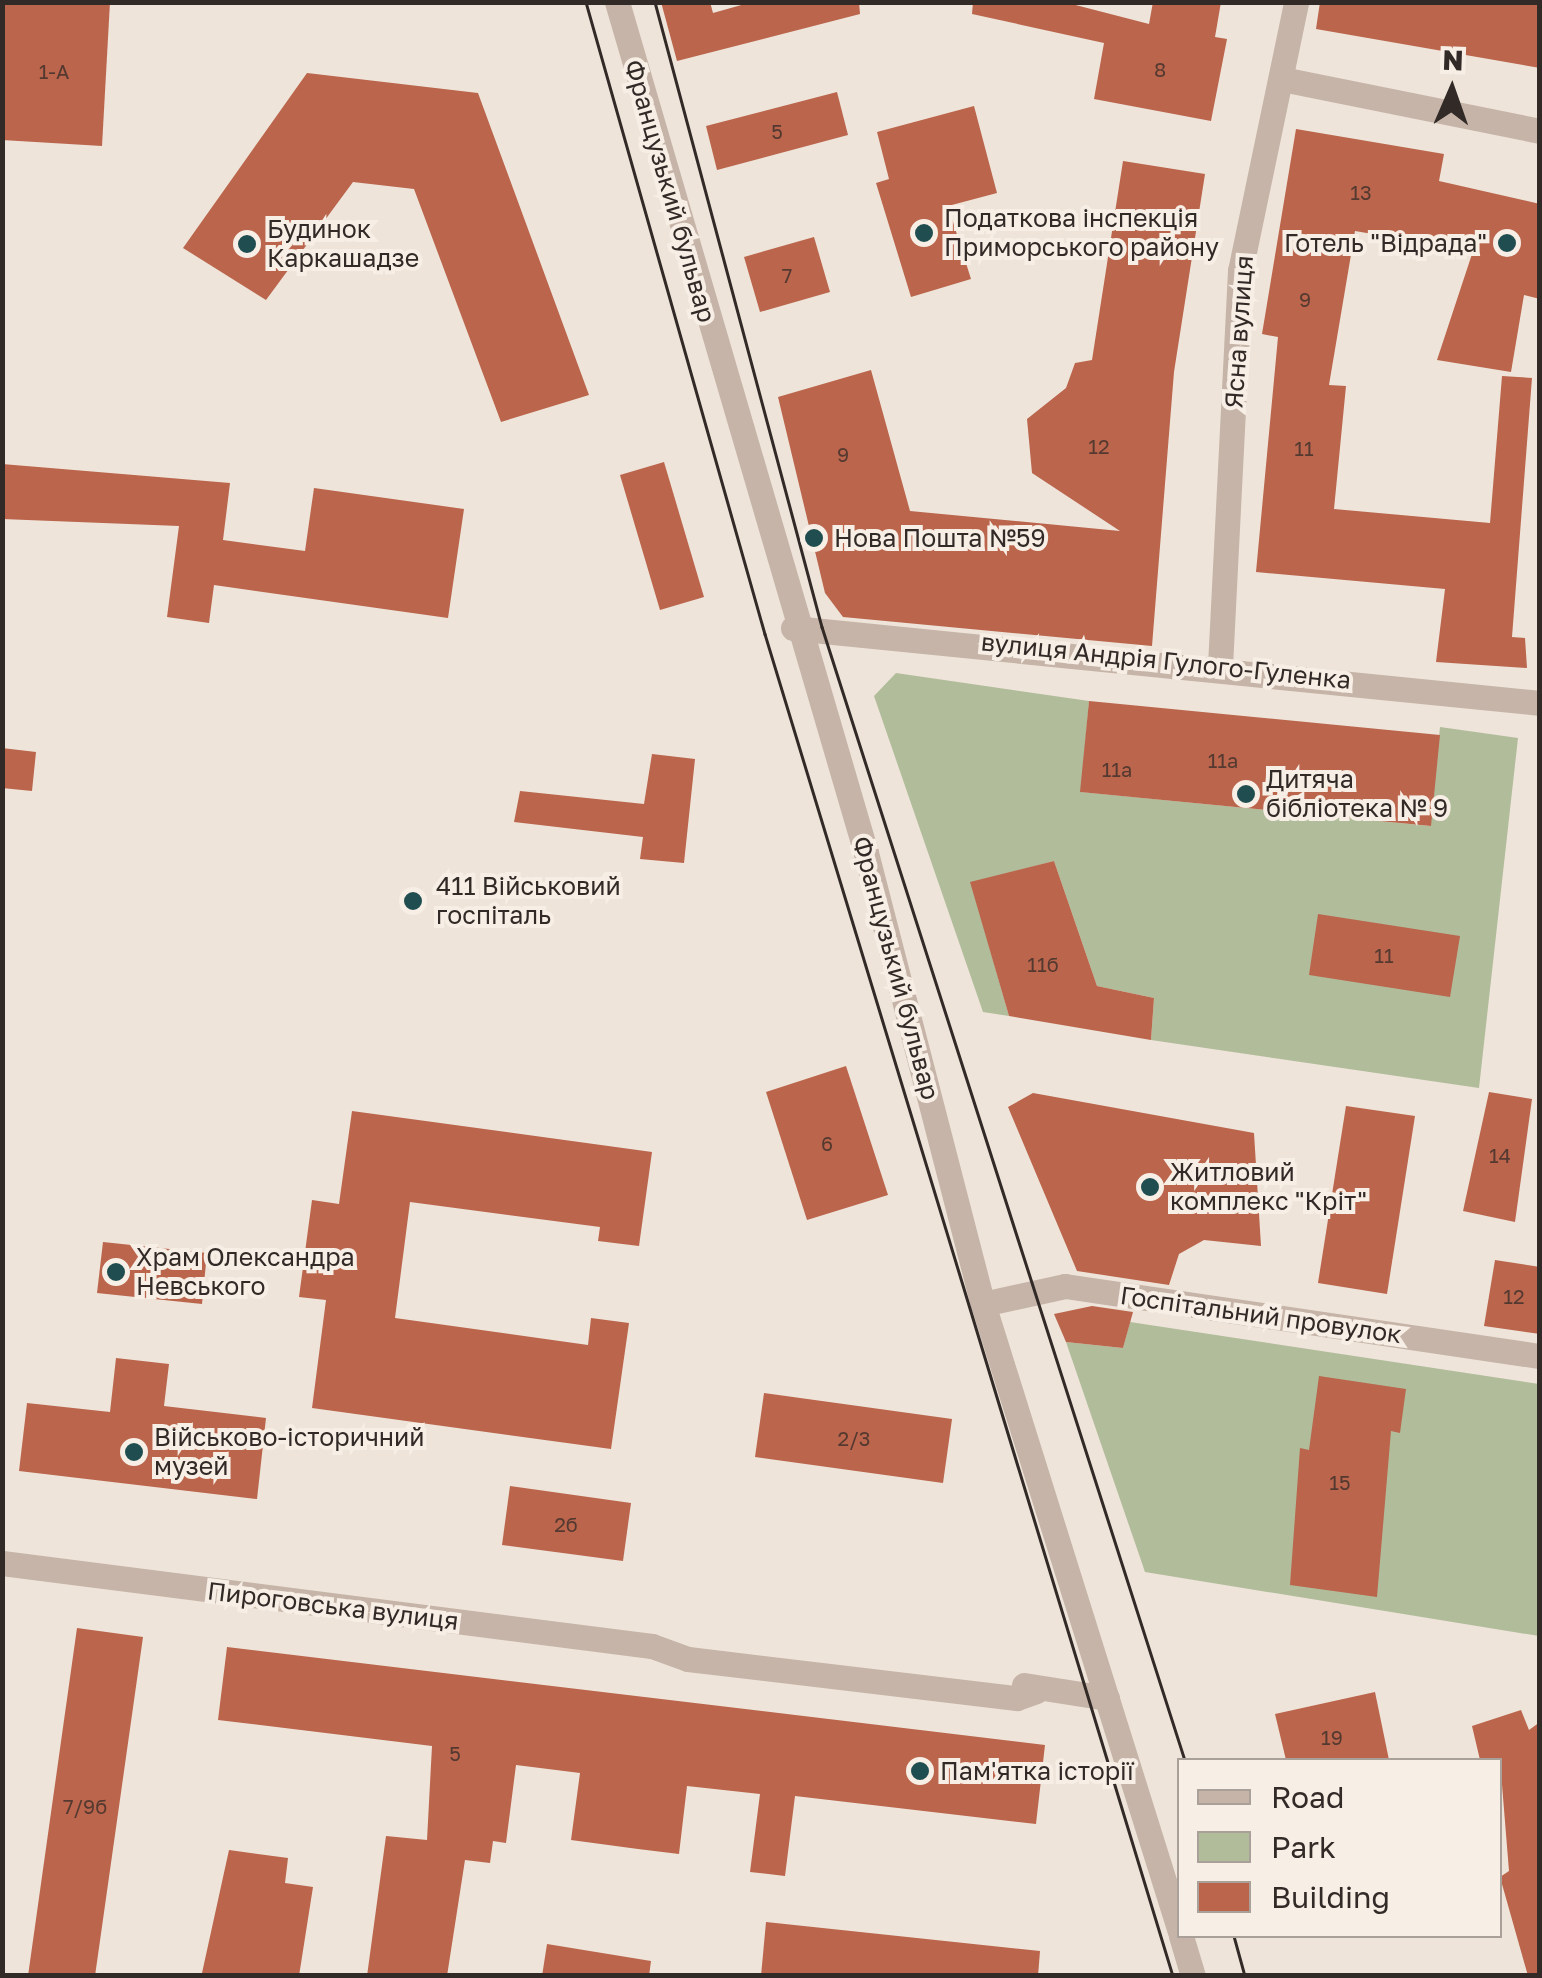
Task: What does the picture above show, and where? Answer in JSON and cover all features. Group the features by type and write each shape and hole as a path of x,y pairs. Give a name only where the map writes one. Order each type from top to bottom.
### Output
{"street":[{"name":"Французький бульвар","path":"617,2 793,628 871,872 984,1304 1177,1924"},
{"name":"Ясна вулиця","path":"1220,666 1240,271 1296,2"},
{"path":"1282,80 1540,131"},
{"name":"вулиця Андрія Гулого-Гуленка","path":"793,628 1220,666 1540,703"},
{"name":"Госпітальний провулок","path":"984,1304 1065,1286 1540,1356"},
{"name":"Пироговська вулиця","path":"2,1563 663,1648 690,1643 1107,1698"},
{"name":"Французький бульвар","path":"1181,1938 1193,1976"}],"green space":[{"path":"896,673 1089,701 1081,792 1430,826 1440,727 1518,738 1479,1088 1151,1040 1154,998 1097,986 1054,861 971,883 1009,1016 983,1012 874,696"},
{"path":"1130,1322 1539,1384 1539,1636 1145,1572 1066,1342 1123,1348"}],"building":[{"path":"2,2 110,2 102,146 2,140"},
{"path":"661,2 710,2 713,13 752,2 859,2 860,14 677,61"},
{"path":"973,2 1064,2 1149,24 1153,2 1221,2 1215,37 1227,39 1211,121 1094,99 1104,43 972,14"},
{"path":"1320,2 1540,5 1540,68 1316,29"},
{"name":"Будинок Каркашадзе","path":"307,73 478,93 589,395 501,422 414,189 353,182 266,300 183,248"},
{"path":"837,92 848,135 717,170 706,126"},
{"path":"974,106 997,193 948,206 971,279 911,297 876,183 889,179 877,132"},
{"path":"1296,129 1444,154 1439,181 1540,204 1540,299 1524,295 1511,372 1437,360 1473,251 1355,231 1329,385 1346,386 1334,509 1490,523 1502,376 1532,378 1512,637 1525,638 1527,668 1436,662 1445,589 1256,572 1278,337 1262,334"},
{"path":"1123,161 1205,174 1174,372 1152,646 843,617 825,593 778,397 871,370 910,511 1120,531 1032,473 1027,419 1066,388 1075,363 1092,360"},
{"path":"814,237 830,292 760,312 744,257"},
{"path":"664,462 704,597 660,610 620,475"},
{"path":"2,464 230,483 223,540 305,551 314,488 464,509 448,618 214,585 209,623 167,617 179,526 2,519"},
{"path":"1089,701 1440,735 1431,826 1080,792"},
{"path":"2,748 36,752 32,791 2,788"},
{"path":"652,754 695,759 684,863 640,859 643,837 514,822 520,791 644,804"},
{"path":"1054,861 1097,986 1154,998 1151,1040 1009,1016 970,882"},
{"path":"1318,914 1460,936 1450,997 1309,975"},
{"path":"846,1066 888,1195 807,1220 766,1092"},
{"path":"1489,1092 1532,1099 1515,1222 1463,1211"},
{"name":"Житловий комплекс \"Кріт\"","path":"1033,1093 1254,1133 1261,1246 1204,1240 1179,1254 1169,1285 1077,1271 1008,1107"},
{"path":"1346,1106 1415,1116 1387,1294 1318,1283"},
{"path":"352,1111 652,1152 639,1246 598,1241 600,1227 410,1202 395,1318 588,1345 591,1318 629,1323 611,1449 312,1408 326,1300 299,1297 312,1200 339,1204"},
{"path":"103,1242 207,1253 202,1304 97,1293"},
{"path":"1495,1260 1540,1267 1540,1334 1484,1326"},
{"path":"1092,1306 1133,1312 1123,1348 1066,1342 1054,1314"},
{"path":"116,1358 169,1364 164,1406 266,1418 257,1499 19,1471 27,1403 110,1412"},
{"path":"1319,1376 1406,1389 1400,1433 1391,1431 1377,1597 1290,1585 1300,1448 1309,1450"},
{"path":"764,1393 952,1419 943,1483 755,1457"},
{"path":"510,1486 631,1503 623,1561 502,1545"},
{"path":"77,1628 143,1637 95,1976 28,1976"},
{"path":"227,1647 1045,1745 1036,1824 795,1796 785,1876 750,1872 760,1794 687,1786 679,1854 571,1840 580,1773 516,1765 506,1843 493,1841 490,1863 465,1860 447,1976 367,1976 386,1836 427,1840 432,1746 218,1720"},
{"path":"1375,1692 1389,1758 1286,1758 1275,1714"},
{"path":"1521,1710 1529,1730 1540,1722 1540,1976 1528,1976 1502,1884 1502,1876 1509,1871 1502,1758 1480,1758 1472,1726"},
{"path":"229,1850 288,1858 285,1883 313,1887 299,1976 202,1973"},
{"path":"766,1922 1040,1951 1038,1976 761,1976"},
{"path":"547,1944 651,1961 649,1976 542,1976"}],"tram line":[{"path":"586,2 765,634 1173,1976"},
{"path":"655,2 822,627 1184,1758"},
{"path":"1235,1938 1245,1976"}],"place":[{"name":"Податкова інспекція Приморського району","path":"924,233"},
{"name":"Готель \"Відрада\"","path":"1507,243"},
{"name":"Будинок Каркашадзе","path":"247,244"},
{"name":"Нова Пошта №59","path":"814,538"},
{"name":"Дитяча бібліотека № 9","path":"1246,794"},
{"name":"411 Військовий госпіталь","path":"413,901"},
{"name":"Житловий комплекс \"Кріт\"","path":"1150,1187"},
{"name":"Храм Олександра Невського","path":"116,1272"},
{"name":"Військово-історичний музей","path":"134,1452"},
{"name":"Пам'ятка історії","path":"920,1771"}]}
